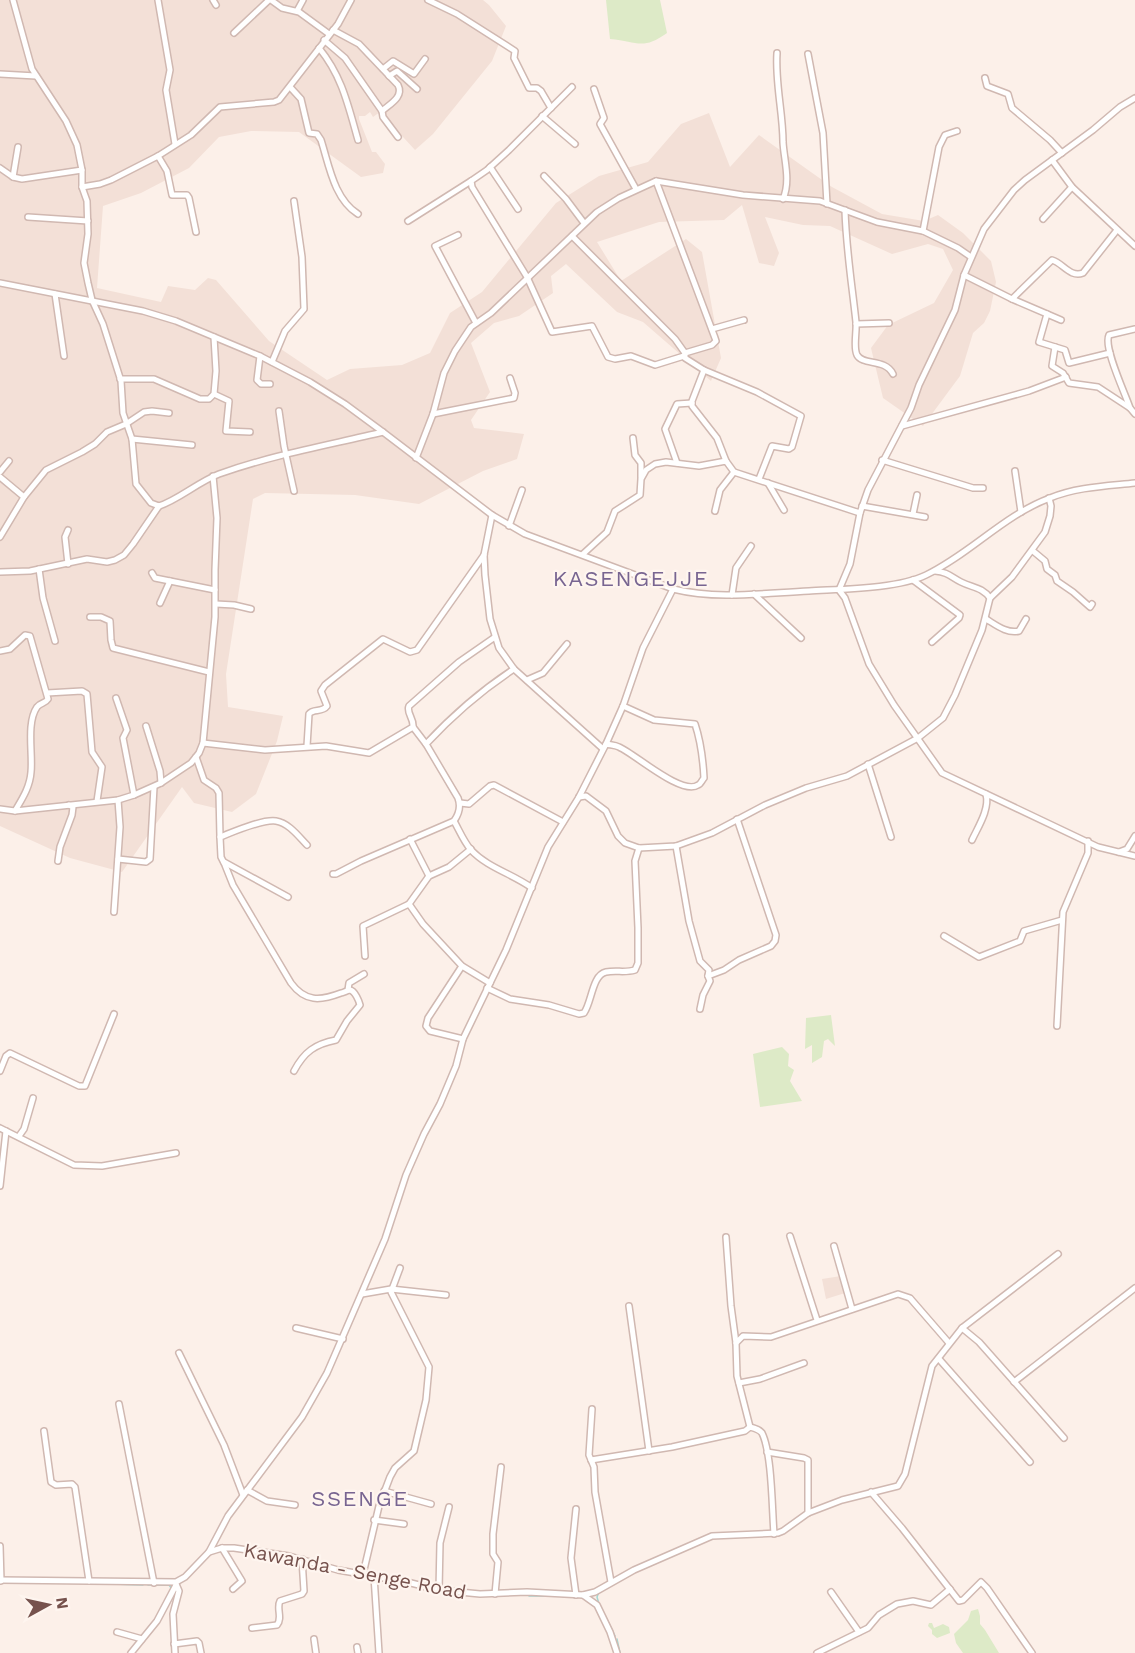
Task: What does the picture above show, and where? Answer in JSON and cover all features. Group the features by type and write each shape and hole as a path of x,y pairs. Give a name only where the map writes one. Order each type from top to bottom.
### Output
{"street":[{"path":"13,0 27,54 36,76 70,129 77,145 82,170 82,187 87,201 88,221 84,262 92,300 100,316 120,379 123,413 132,439 136,486 152,504 159,506"},
{"path":"158,0 170,70 166,90 175,144"},
{"path":"234,33 270,0 282,8 297,11 331,32 359,44 398,85 399,95 382,111"},
{"path":"297,11 303,0"},
{"path":"82,187 111,180 158,156 191,135 220,106 279,100 344,16 351,0"},
{"path":"428,0 457,14 515,51 514,58 529,88 537,88 541,91 551,108"},
{"path":"324,40 345,58 398,137"},
{"path":"319,48 331,62 341,82 358,140"},
{"path":"777,53 780,110 786,158 787,185 783,199"},
{"path":"808,54 823,133 827,204"},
{"path":"383,69 393,61 414,74 425,59"},
{"path":"389,76 397,71 417,90"},
{"path":"0,74 36,76"},
{"path":"986,78 988,87 1008,94 1012,108 1062,153"},
{"path":"290,87 301,99 309,134 317,134 321,140 338,190 345,203 358,214"},
{"path":"408,221 490,167 573,87"},
{"path":"594,89 604,118 600,124 636,189"},
{"path":"839,590 850,564 862,506 882,460 902,426 955,310 970,257 984,229 1014,190 1120,107 1135,98"},
{"path":"542,116 575,144"},
{"path":"923,231 939,147 945,135 957,131"},
{"path":"13,177 18,147"},
{"path":"158,156 167,171 172,195 188,196 196,232"},
{"path":"1052,160 1072,187 1135,246"},
{"path":"490,167 518,209"},
{"path":"0,168 13,177 29,178 82,170"},
{"path":"544,176 566,199 584,223"},
{"path":"471,181 472,187 527,276 552,332 592,326 608,357 631,356 655,365 714,344 715,338 656,181"},
{"path":"416,458 449,363 465,336 476,323 497,307 584,223 611,202 656,181 743,195 820,201 888,225 923,231 951,244 970,257"},
{"path":"1043,219 1072,187"},
{"path":"272,362 285,331 303,313 304,309 302,257 294,201"},
{"path":"845,210 846,245 858,356 861,359 887,366 893,374"},
{"path":"28,217 88,221"},
{"path":"1012,299 1052,260 1076,275 1083,273 1118,230"},
{"path":"458,234 435,246 476,323"},
{"path":"572,236 675,339 686,359 704,370 757,392 801,416 792,447 789,449 772,446 759,479"},
{"path":"964,275 1061,320"},
{"path":"0,283 92,300 161,316 260,356 310,382 384,432 509,526 532,537 673,589 698,594 732,595 839,590 913,580 934,571 1021,512 1049,498 1076,491 1135,483"},
{"path":"55,294 64,356"},
{"path":"1047,314 1038,340 1066,351 1071,364 1110,353"},
{"path":"712,329 744,320"},
{"path":"856,324 889,323"},
{"path":"1130,408 1110,353 1107,336 1135,329"},
{"path":"120,379 158,380 203,399 211,398 214,394 214,337"},
{"path":"1055,347 1052,366 1071,384 1098,387 1130,408 1135,414"},
{"path":"260,356 257,381 261,384 270,384"},
{"path":"692,404 704,370"},
{"path":"902,426 1029,391 1066,377"},
{"path":"433,414 514,398 515,393 510,378"},
{"path":"214,394 229,401 226,431 250,432"},
{"path":"678,463 665,425 677,404 692,404"},
{"path":"692,404 717,438 726,461 734,472 860,513"},
{"path":"279,411 294,491"},
{"path":"0,537 3,526 46,470 82,452 95,444 107,432 144,412 169,413"},
{"path":"0,572 39,569 87,559 112,561 121,558 134,544 159,506 213,476 250,464 384,432"},
{"path":"583,554 607,532 615,511 640,495 641,463 635,454 633,438"},
{"path":"132,439 192,445"},
{"path":"882,460 973,488 983,488"},
{"path":"0,472 9,461"},
{"path":"641,479 646,470 655,464 678,463 699,466 726,461"},
{"path":"1015,471 1021,512"},
{"path":"715,511 720,490 734,472"},
{"path":"0,809 15,811 118,800 154,787 196,757 203,743 216,604 217,525 213,476"},
{"path":"0,477 24,497"},
{"path":"768,483 784,510"},
{"path":"509,526 522,490"},
{"path":"913,514 917,495"},
{"path":"579,797 586,796 606,811 618,836 626,843 639,848 675,846 712,833 737,819 806,788 847,776 918,738 943,717 955,695 986,619 990,598 1012,577 1045,532 1050,521 1049,498"},
{"path":"862,506 925,517"},
{"path":"492,515 484,555 487,599 495,637 503,656 514,669 604,746 619,747 655,771 683,785 690,787 698,785 704,778 702,745 698,740 695,724 654,720 623,706"},
{"path":"68,530 65,537 68,564"},
{"path":"732,595 736,568 751,546"},
{"path":"1033,551 1045,561 1047,569 1055,575 1057,581 1090,607 1092,604"},
{"path":"307,746 309,714 323,710 327,706 321,691 325,686 384,639 410,652 417,650 484,555"},
{"path":"39,569 43,598 55,641"},
{"path":"934,571 945,572 962,583 982,589 990,598"},
{"path":"152,573 154,577 215,590"},
{"path":"913,580 960,615 932,642"},
{"path":"160,603 170,581"},
{"path":"209,1552 215,1537 245,1492 314,1398 343,1339 385,1239 406,1175 456,1066 463,1039 489,986 548,847 579,797 623,706 643,648 673,589"},
{"path":"839,590 845,597 869,664 942,773 1088,841 1135,856"},
{"path":"754,594 801,638"},
{"path":"216,604 234,604 251,609"},
{"path":"90,617 99,616 110,621 113,648 209,672"},
{"path":"986,619 1014,633 1019,632 1026,620"},
{"path":"0,651 9,649 25,635 30,636 48,700 38,706 34,713 30,741 32,770 30,781 15,811"},
{"path":"333,874 454,821 460,803 426,744 413,727 414,720 408,712 409,706 459,662 495,637"},
{"path":"527,680 543,673 567,644"},
{"path":"426,744 478,695 514,669"},
{"path":"47,693 82,691 87,694 92,752 102,767 97,801"},
{"path":"116,699 127,730 123,738 134,795"},
{"path":"146,726 160,771 161,783"},
{"path":"203,743 256,750 326,746 369,753 413,727"},
{"path":"196,757 202,778 219,793 220,837 224,862 233,885 247,906 261,936 298,993 305,997 315,998 336,995 348,990 353,992 360,1005 336,1040 304,1054 294,1071"},
{"path":"868,764 891,837"},
{"path":"460,803 469,804 494,785 563,822"},
{"path":"118,859 146,862 150,859 154,787"},
{"path":"972,840 986,807 988,800 986,794"},
{"path":"114,912 120,827 118,800"},
{"path":"58,861 62,837 73,813 73,807 69,805"},
{"path":"708,976 771,946 775,941 776,935 737,819"},
{"path":"220,837 265,822 277,821 289,827 307,845"},
{"path":"454,821 471,849 490,865 532,888"},
{"path":"1117,852 1127,849 1135,836"},
{"path":"410,839 429,876"},
{"path":"1057,1026 1063,912 1088,853 1088,841"},
{"path":"675,846 689,921 700,961 709,970 710,981 703,995 700,1009"},
{"path":"409,904 423,924 462,966 489,986 510,999 549,1005 579,1014 584,1013 600,975 605,972 635,970 638,963 635,861 639,848"},
{"path":"364,956 363,926 409,904 429,876 449,867 471,849"},
{"path":"224,862 288,897"},
{"path":"944,936 979,957 1020,941 1024,931 1062,920"},
{"path":"462,966 428,1018 426,1026 430,1031 463,1039"},
{"path":"348,990 349,983 364,974"},
{"path":"0,1071 6,1056 10,1053 79,1086 85,1086 114,1014"},
{"path":"19,1136 24,1129 33,1098"},
{"path":"0,1186 3,1129 74,1165 102,1166 176,1153"},
{"path":"790,1236 817,1320"},
{"path":"726,1237 739,1383 750,1427"},
{"path":"834,1246 852,1309"},
{"path":"579,1595 596,1592 611,1582 712,1536 774,1534 783,1531 808,1513 842,1500 898,1486 905,1474 934,1363 962,1328 1058,1254"},
{"path":"363,1574 369,1554 374,1520 384,1491 395,1468 415,1449 425,1409 429,1370 391,1289 400,1268"},
{"path":"1014,1382 1135,1288"},
{"path":"362,1294 391,1289 446,1295"},
{"path":"736,1343 743,1336 771,1337 898,1294 910,1298 950,1342"},
{"path":"629,1306 649,1451"},
{"path":"297,1328 343,1339"},
{"path":"962,1328 979,1342 1064,1438"},
{"path":"179,1353 245,1492 267,1501 295,1505"},
{"path":"939,1359 1030,1462"},
{"path":"739,1383 755,1380 804,1363"},
{"path":"119,1404 154,1583"},
{"path":"592,1409 589,1455 594,1467 595,1492 611,1582"},
{"path":"591,1460 649,1451 746,1431 750,1427"},
{"path":"750,1427 761,1432 767,1452 774,1534"},
{"path":"44,1431 51,1482 56,1485 72,1484 75,1487 89,1581"},
{"path":"767,1452 792,1455 808,1460 808,1513"},
{"path":"495,1594 498,1563 493,1554 493,1534 501,1467"},
{"path":"384,1491 431,1504"},
{"path":"872,1492 960,1602 978,1583 983,1584 1032,1653"},
{"path":"439,1590 440,1543 449,1507"},
{"path":"576,1509 571,1558 579,1595"},
{"path":"374,1520 404,1524"},
{"path":"0,1546 0,1581 176,1584"},
{"path":"222,1548 242,1581 233,1589"},
{"name":"Kawanda - Senge Road","path":"176,1584 209,1552 222,1548 240,1548 302,1559 338,1570 439,1590 495,1594 527,1592 579,1595"},
{"path":"252,1628 277,1625 280,1620 278,1606 280,1600 302,1594 304,1591 302,1559"},
{"path":"375,1576 379,1653"},
{"path":"131,1653 157,1621 176,1584"},
{"path":"175,1653 173,1614 179,1591 176,1584"},
{"path":"817,1653 868,1628 879,1616 897,1604 913,1601 931,1605 950,1589"},
{"path":"596,1592 595,1603 610,1632 617,1653"},
{"path":"831,1592 859,1632"},
{"path":"579,1595 595,1603"},
{"path":"117,1632 142,1639"},
{"path":"314,1639 316,1653"},
{"path":"174,1644 197,1641 201,1653"}],"shaded area":[{"path":"0,0 483,0 489,5 506,26 492,61 433,134 415,150 380,112 373,117 370,112 365,116 359,116 372,152 376,152 385,164 383,173 361,177 299,132 251,131 219,137 189,168 141,193 103,206 97,288 161,302 168,286 195,290 208,278 216,280 269,341 327,380 350,369 402,365 430,353 450,313 482,292 556,203 599,176 648,162 681,124 709,113 730,167 759,135 832,187 882,214 924,221 938,215 963,233 991,261 996,282 990,311 984,323 973,333 960,376 923,426 883,398 871,348 888,325 934,303 953,270 943,249 928,244 892,254 830,226 803,225 765,217 779,253 774,266 759,263 742,205 724,220 659,222 597,242 621,281 686,239 702,252 721,358 711,381 643,322 617,312 566,264 551,276 553,293 519,316 494,323 471,343 490,392 471,420 474,428 524,434 517,459 483,471 419,504 355,495 265,493 253,499 226,674 228,707 283,716 277,741 256,794 232,812 194,803 182,787 122,872 70,858 0,826"},
{"path":"841,1276 845,1293 826,1299 822,1279"}],"green space":[{"path":"606,0 660,0 667,33 651,42 639,44 610,39"},
{"path":"831,1015 835,1046 828,1039 824,1041 822,1057 812,1063 812,1045 805,1049 806,1018"},
{"path":"782,1047 789,1054 788,1066 794,1070 790,1081 802,1101 760,1107 753,1054"},
{"path":"978,1609 980,1624 999,1653 963,1653 956,1643 954,1634 968,1620 971,1611"},
{"path":"929,1623 932,1623 934,1628 943,1624 949,1627 950,1633 937,1638 932,1634"}],"waterway":[{"path":"24,1583 45,1583"},
{"path":"112,1584 143,1585"},
{"path":"148,1585 169,1585 172,1589"},
{"path":"599,1592 597,1597 599,1604"},
{"path":"529,1596 552,1596"},
{"path":"563,1597 570,1597"},
{"path":"572,1597 576,1598"},
{"path":"605,1615 615,1636"},
{"path":"617,1639 620,1653"}],"district":[{"name":"KASENGEJJE","path":"631,578"},
{"name":"SSENGE","path":"360,1498"}]}
